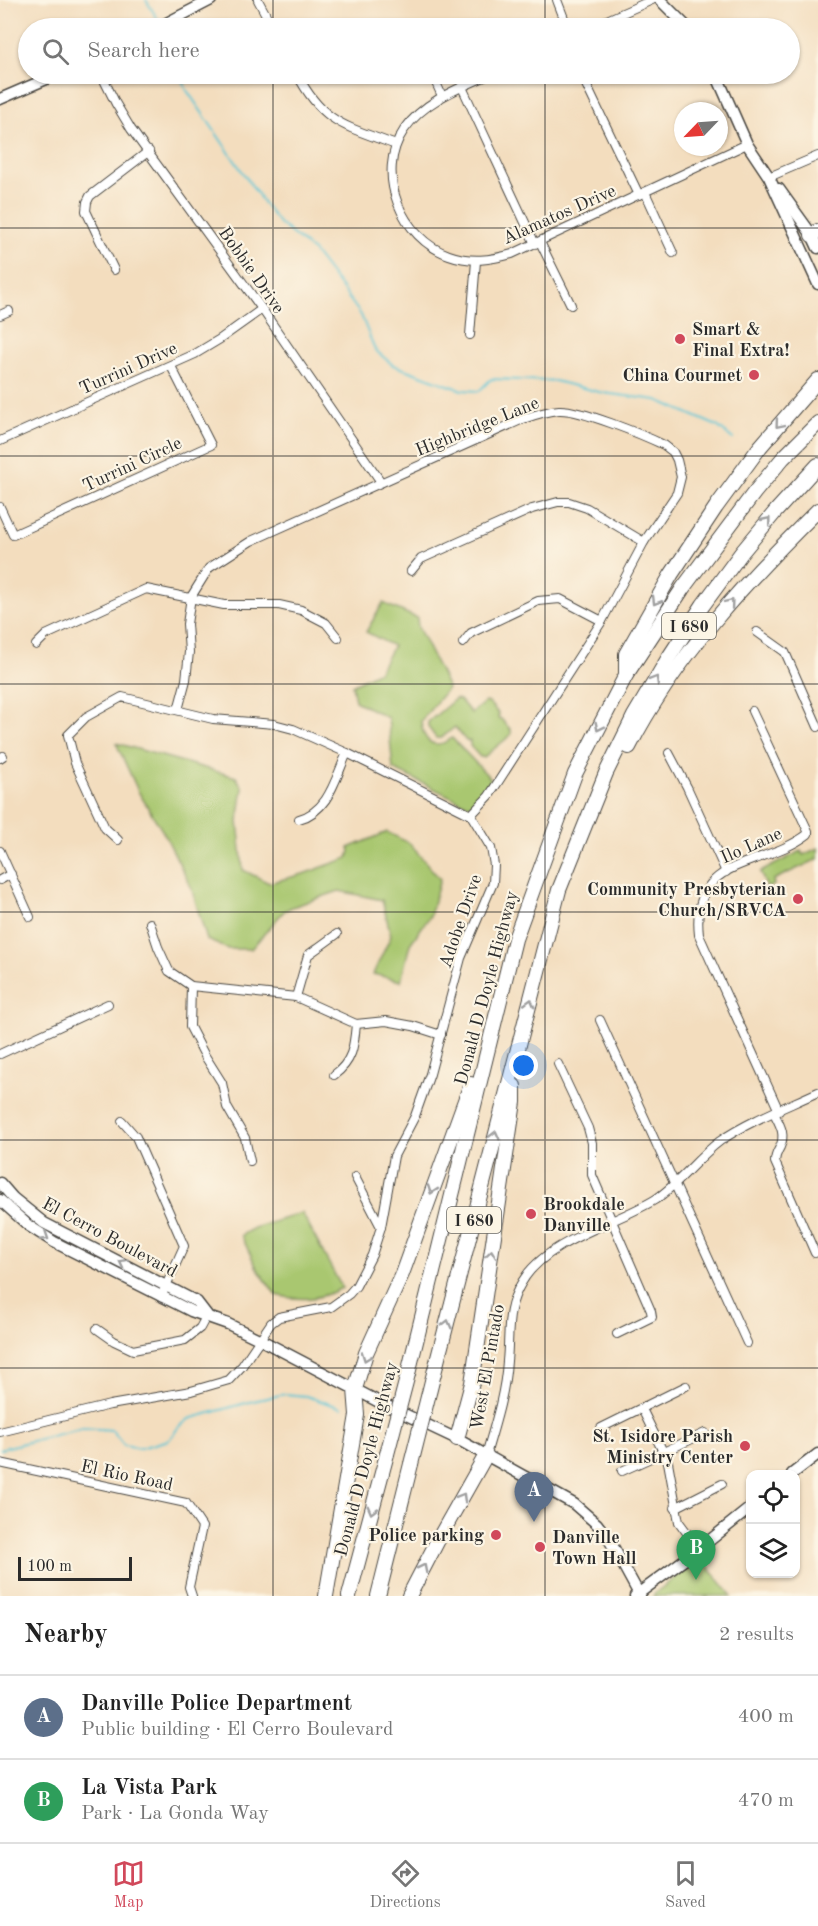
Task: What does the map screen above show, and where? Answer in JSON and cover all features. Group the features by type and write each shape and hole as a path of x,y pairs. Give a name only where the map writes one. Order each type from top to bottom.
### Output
{"highway":[{"path":"626,675 626,654 693,540 760,447 818,380"},
{"name":"Donald D Doyle Highway","path":"349,1596 408,1374 515,939 575,774 626,675 683,588 783,458 818,423"},
{"name":"I 680","path":"378,1596 559,890 616,754 669,657 742,552 818,465"},
{"path":"593,808 612,783 655,703 686,659 762,566 818,510"},
{"path":"327,1596 357,1415 355,1389 366,1353 402,1274 466,1095 484,1058"},
{"path":"457,1439 472,1383 513,1102 515,1060"},
{"path":"409,1596 486,1455"}],"street":[{"path":"178,18 209,0"},
{"path":"258,0 268,18"},
{"path":"557,0 564,18"},
{"path":"612,18 652,0"},
{"path":"660,0 678,18"},
{"path":"0,99 35,84"},
{"name":"Bobbie Drive","path":"106,84 121,112 262,309 381,482"},
{"path":"303,84 325,114 338,123 396,146"},
{"path":"437,84 442,96"},
{"name":"Alamatos Drive","path":"469,84 442,96 418,113 403,131 396,146 392,166 396,200 409,226 421,238 447,255 476,261 494,260 538,243 747,144"},
{"path":"586,84 673,254"},
{"path":"720,84 747,144 816,238 800,243"},
{"path":"462,87 571,305"},
{"path":"114,270 86,211 87,202 95,191 148,151"},
{"path":"769,177 818,156"},
{"path":"769,177 818,284"},
{"path":"471,335 476,261"},
{"name":"Turrini Drive","path":"0,441 171,366 220,339 262,309"},
{"path":"0,315 9,311"},
{"name":"Turrini Circle","path":"0,507 14,535 212,445 171,366"},
{"name":"Highbridge Lane","path":"178,710 186,680 189,652 187,624 191,597 209,568 252,541 523,419 560,410 581,414 664,445 673,452 677,460 681,477 677,493 644,542 602,621 489,796 471,815"},
{"path":"411,571 420,559 532,508 558,502 569,502 586,508 644,542"},
{"path":"36,645 46,635 146,589 224,605 279,605 301,610 326,623 338,638"},
{"path":"462,643 471,633 538,602 560,599 602,621"},
{"path":"757,632 785,652 818,727"},
{"path":"118,840 105,828 75,763 69,735 86,717 122,697 213,719 274,724 293,729 347,753 471,815"},
{"name":"Ilo Lane","path":"752,711 808,834 712,880 705,891 699,917 699,935 776,1112 783,1138 775,1156 775,1162 814,1253"},
{"path":"299,819 309,816 325,803 347,753"},
{"path":"669,753 726,872"},
{"name":"Adobe Drive","path":"0,1432 110,1406 191,1391 229,1380 242,1366 259,1339 279,1317 331,1307 356,1286 372,1255 381,1227 394,1156 415,1116 441,1035 461,958 493,883 494,865 491,848 471,815"},
{"path":"0,851 30,917"},
{"path":"0,880 10,874"},
{"path":"150,922 169,971 191,986 296,997 356,1024 386,1021 441,1035"},
{"path":"296,997 308,955 336,934"},
{"path":"191,986 190,1027 222,1083 228,1107 245,1138 250,1161"},
{"path":"0,1054 108,1004"},
{"path":"600,1020 747,1343"},
{"path":"334,1075 342,1070 353,1055 356,1024"},
{"path":"558,1064 588,1128 592,1143 592,1175 651,1311 652,1317 617,1334"},
{"name":"West El Pintado","path":"486,1455 506,1370 507,1326 511,1306 522,1282 535,1265 571,1241 654,1200 676,1184 718,1143 731,1134 818,1092"},
{"path":"122,1121 136,1137 184,1246 161,1297"},
{"path":"355,1177 381,1227"},
{"name":"El Cerro Boulevard","path":"0,1183 13,1198 44,1222 197,1302 207,1315"},
{"name":"El Cerro Boulevard","path":"0,1200 29,1226 54,1242 161,1297 259,1339 457,1439 574,1504 597,1524 610,1542 638,1595"},
{"path":"97,1329 133,1350 185,1340 200,1328 207,1315"},
{"path":"601,1428 686,1386"},
{"path":"642,1409 668,1462 679,1522 699,1549"},
{"path":"622,1471 705,1433"},
{"path":"797,1470 818,1454"},
{"name":"El Rio Road","path":"0,1463 186,1503 202,1527 189,1587 192,1596"},
{"path":"675,1508 722,1484"},
{"path":"638,1595 746,1511"}],"green space":[{"path":"383,603 417,618 418,627 448,688 421,721 427,739 440,744 452,738 491,779 473,804 468,805 393,769 388,718 355,701 352,685 379,671 393,646 366,632"},
{"path":"455,699 460,700 471,713 485,702 489,703 499,714 498,718 511,730 511,735 484,757 480,757 470,746 470,741 466,741 455,727 441,738 436,738 428,727 428,722"},
{"path":"116,743 236,777 243,788 238,821 243,870 269,883 348,858 349,848 387,832 409,843 440,879 430,916 410,944 401,981 373,974 391,936 382,900 339,891 292,907 284,911 251,949 228,949 207,940 191,887 165,835 139,793"},
{"path":"818,848 818,859 773,880 774,885 767,888 760,872 801,851 803,855"},
{"path":"302,1213 342,1288 326,1295 310,1298 276,1295 257,1268 241,1235 254,1228"},
{"path":"701,1558 732,1596 653,1596 655,1593"}],"waterway":[{"path":"146,0 157,18"},
{"path":"184,84 265,205 279,223 313,251 361,315 375,350 393,365 462,390 479,391 491,379 555,381 603,393 657,400 717,426 733,439"},
{"path":"0,1449 83,1428 112,1430 124,1445 140,1448 169,1440 189,1419 285,1394 306,1396 342,1408"}],"place":[{"name":"Smart & Final Extra!","path":"680,339"},
{"name":"China Courmet","path":"754,375"},
{"name":"Community Presbyterian Church/SRVCA","path":"798,899"},
{"name":"Brookdale Danville","path":"531,1214"},
{"name":"St. Isidore Parish Ministry Center","path":"745,1446"},
{"name":"Danville Police Department","path":"534,1522"},
{"name":"Police parking","path":"496,1535"},
{"name":"Danville Town Hall","path":"540,1547"},
{"name":"La Vista Park","path":"696,1580"}]}
